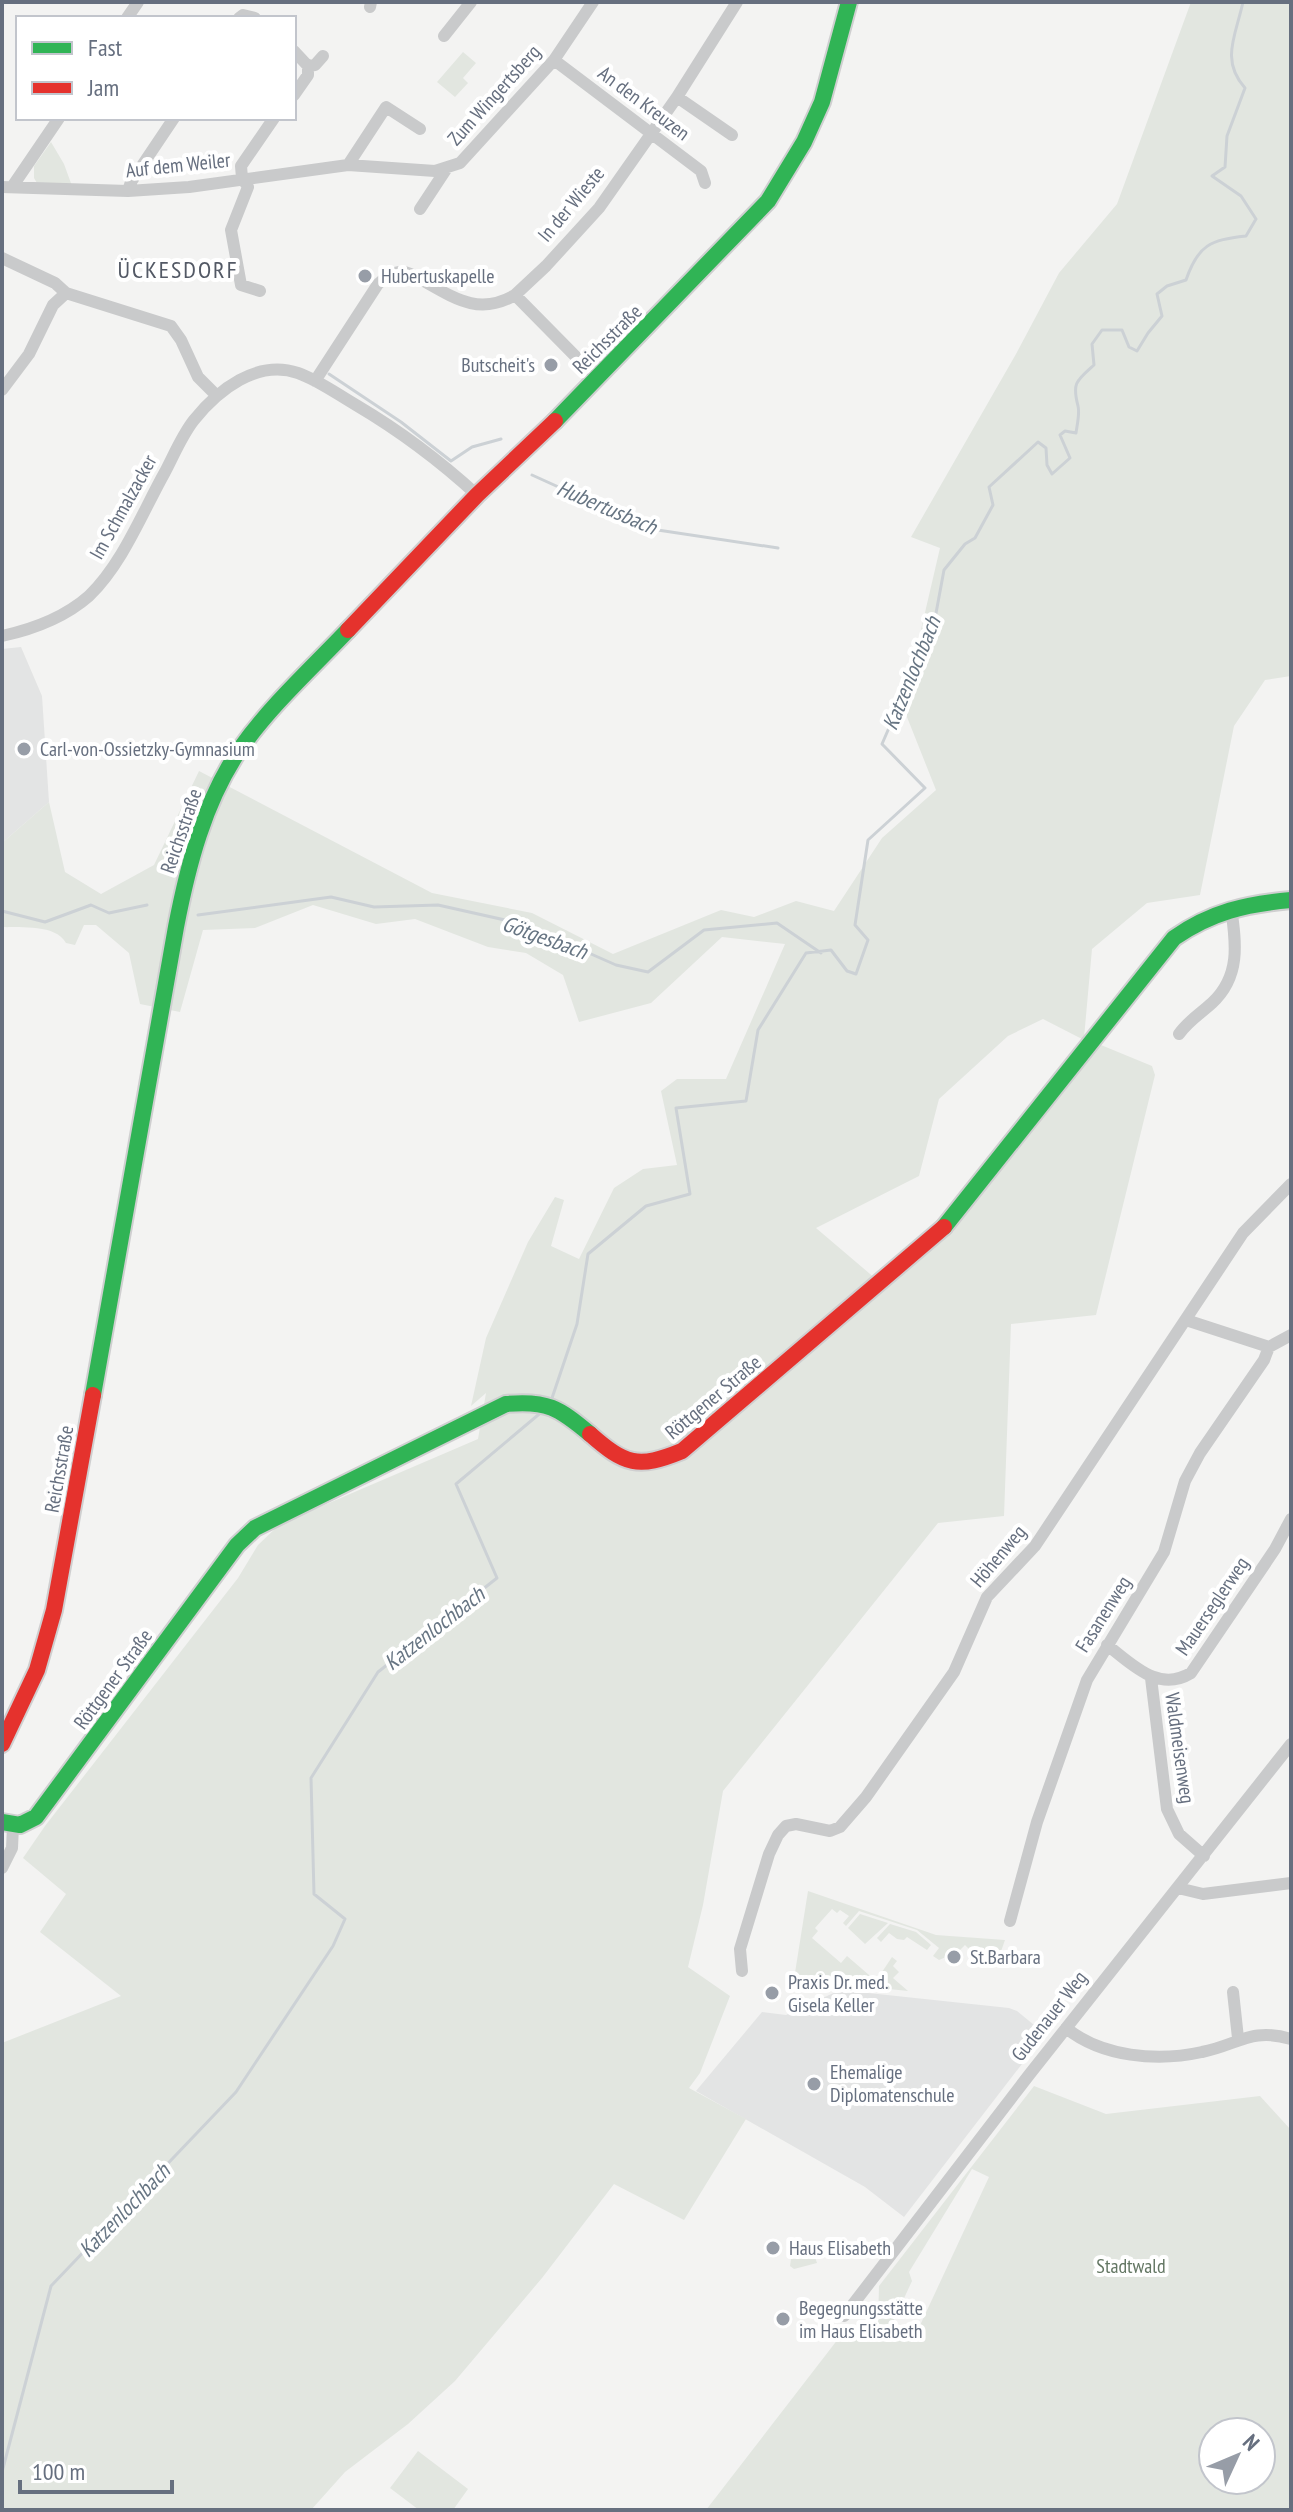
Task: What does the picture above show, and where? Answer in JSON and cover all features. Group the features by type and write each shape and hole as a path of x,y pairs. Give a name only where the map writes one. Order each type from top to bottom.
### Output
{"main road":[{"name":"Reichsstraße","path":"2,1744 37,1670 54,1610 178,908 192,849 215,790 249,735 477,495 549,427 768,201 804,142 822,102 849,2"},
{"name":"Röttgener Straße","path":"8,1824 27,1823 36,1817 237,1545 255,1528 506,1404 523,1399 549,1405 608,1450 627,1460 647,1465 665,1462 682,1451 942,1230 1024,1131 1174,938 1196,921 1231,907 1291,900"}],"street":[{"path":"444,36 471,2"},
{"name":"Zum Wingertsberg","path":"420,209 447,168 460,163 554,60 593,2"},
{"name":"In der Wieste","path":"515,295 599,208 677,97 737,2"},
{"path":"296,53 308,66 308,75 296,92"},
{"path":"308,66 315,65 323,56"},
{"name":"An den Kreuzen","path":"554,60 701,171 705,183"},
{"path":"677,97 732,135"},
{"path":"348,165 386,107 420,129"},
{"path":"7,187 57,120"},
{"path":"128,191 173,120"},
{"path":"260,291 241,285 231,230 248,187 242,178 241,166 273,120"},
{"name":"Auf dem Weiler","path":"7,187 128,191 189,187 348,165 435,171 447,168"},
{"path":"2,258 55,283 66,293 171,326 198,377 216,395"},
{"path":"315,381 378,284 389,275 400,272 410,273 459,301 500,304 515,295 588,369"},
{"path":"2,390 29,354 53,305 66,293"},
{"name":"Im Schmalzacker","path":"2,636 32,629 58,617 98,586 120,554 192,422 216,395 247,376 264,371 296,372 315,381 398,430 477,495"},
{"path":"1179,1034 1186,1024 1219,996 1231,977 1237,949 1231,907"},
{"name":"Höhenweg","path":"742,1971 740,1949 765,1864 778,1835 786,1826 796,1824 830,1831 840,1827 866,1797 954,1672 987,1597 1035,1546 1243,1233 1291,1184"},
{"path":"1186,1320 1269,1347 1291,1335"},
{"name":"Fasanenweg","path":"1010,1921 1022,1870 1087,1680 1164,1552 1185,1481 1200,1453 1264,1360 1269,1347"},
{"name":"Mauerseglerweg","path":"1151,1678 1177,1680 1196,1668 1275,1549 1291,1519"},
{"path":"1107,1645 1151,1678"},
{"name":"Waldmeisenweg","path":"1151,1678 1167,1809 1179,1834 1204,1856"},
{"name":"Gudenauer Weg","path":"844,2316 1162,1905 1291,1744"},
{"name":"Röttgener Straße","path":"2,1868 12,1848 8,1824"},
{"path":"1178,1888 1203,1894 1291,1883"},
{"path":"1233,1992 1238,2038"},
{"path":"1066,2028 1105,2050 1144,2055 1202,2052 1238,2038 1268,2034 1291,2039"}],"shaded area":[{"name":"Carl-von-Ossietzky-Gymnasium","path":"21,647 42,696 49,802 2,843 2,649"},
{"path":"840,1990 1009,2008 1045,2034 904,2217 865,2187 696,2091 762,2012 786,2015"}],"green space":[{"path":"1191,2 1291,2 1291,676 1265,680 1234,726 1200,895 1147,903 1092,949 1084,1038 1152,1066 1155,1075 1096,1315 1011,1324 1004,1516 938,1523 723,1791 703,1905 688,1967 730,1996 700,2073 689,2088 746,2119 684,2220 614,2184 542,2278 455,2381 408,2424 345,2472 311,2510 2,2510 2,2043 121,1996 40,1932 66,1894 23,1858 238,1578 258,1545 280,1524 478,1439 486,1393 471,1406 486,1338 528,1242 555,1197 564,1200 551,1246 579,1259 614,1188 643,1169 677,1165 661,1091 677,1079 726,1079 785,944 722,937 651,1003 579,1022 563,975 526,953 488,947 415,919 376,924 313,905 255,928 203,930 180,1012 140,1004 129,953 96,925 84,925 75,945 46,930 2,927 2,843 49,802 65,872 101,894 154,865 199,771 432,893 532,913 613,954 721,910 754,917 796,901 834,911 882,838 936,790 903,707 940,548 911,537 1059,273 1117,204","holes":["1043,1019 1082,1039 1057,1092 883,1285 816,1228 919,1176 939,1099 1008,1036"]},
{"path":"463,52 476,63 463,78 468,83 455,97 437,82"},
{"path":"51,142 72,186 37,183 34,178 34,166"},
{"path":"808,1891 936,1935 1005,1940 999,1957 988,1948 985,1951 980,1947 970,1950 965,1945 960,1950 949,1950 946,1957 939,1960 933,1956 939,1948 917,1930 859,1911 846,1926 843,1923 849,1916 832,1909 815,1928 818,1931 812,1938 841,1963 847,1956 876,1981 892,1957 897,1961 893,1966 899,1972 893,1978 908,1991 794,1979"},
{"path":"860,1914 888,1923 865,1944 848,1928"},
{"path":"890,1924 916,1932 931,1945 927,1950 907,1937 897,1939 889,1933 881,1942 877,1938"},
{"name":"Stadtwald","path":"1034,2086 1106,2114 1260,2096 1291,2130 1291,2510 706,2510 845,2330 862,2334 878,2322 879,2286","holes":["972,2169 989,2177 916,2334 893,2322 912,2281 909,2272"]},
{"path":"796,2253 815,2257 817,2263 794,2269 790,2266"},
{"path":"418,2451 468,2489 453,2510 419,2510 390,2488"}],"waterway":[{"name":"Katzenlochbach","path":"551,1401 577,1324 588,1254 646,1206 690,1194 676,1108 746,1101 758,1030 806,953 831,950 847,971 856,974 868,940 855,925 868,840 925,788 882,744 934,624 944,570 965,544 975,538 993,505 989,487 1038,442 1046,448 1047,465 1052,474 1070,458 1060,435 1065,431 1076,433 1079,412 1076,387 1079,379 1094,365 1092,344 1102,330 1122,330 1129,347 1137,351 1162,316 1157,294 1167,286 1186,280 1195,259 1207,246 1246,236 1256,219 1241,196 1212,176 1225,167 1227,136 1245,88 1237,78 1232,57 1243,2"},
{"name":"Hubertusbach","path":"329,374 401,422 451,461 472,447 501,439"},
{"name":"Hubertusbach","path":"532,475 651,529 778,548"},
{"name":"Götgesbach","path":"198,915 331,897 374,907 438,905 523,924 616,965 648,972 704,930 777,923 821,953"},
{"name":"Götgesbach","path":"2,911 45,922 91,905 109,913 147,905"},
{"name":"Katzenlochbach","path":"2,2472 51,2286 236,2092 333,1946 345,1919 314,1894 311,1778 378,1672 497,1578 456,1484 544,1410"}],"traffic: fast":[{"path":"555,421 768,201 804,142 822,102 849,2"},
{"path":"93,1395 176,927 199,835 216,790 240,749 278,702 348,630"},
{"path":"944,1227 1174,938 1230,911 1291,900"},
{"path":"2,1822 20,1825 36,1817 237,1545 255,1528 506,1404 532,1403 552,1408 590,1434"}],"traffic: jam":[{"path":"348,630 477,495 555,421"},
{"path":"590,1434 613,1452 633,1461 654,1460 682,1451 944,1227"},
{"path":"2,1744 37,1670 54,1610 93,1395"}],"place":[{"name":"Hubertuskapelle","path":"365,276"},
{"name":"Butscheit's","path":"551,365"},
{"name":"Carl-von-Ossietzky-Gymnasium","path":"24,749"},
{"name":"St.Barbara","path":"954,1957"},
{"name":"Praxis Dr. med. Gisela Keller","path":"772,1993"},
{"name":"Ehemalige Diplomatenschule","path":"814,2084"},
{"name":"Haus Elisabeth","path":"773,2248"},
{"name":"Begegnungsstätte im Haus Elisabeth","path":"783,2319"}],"district":[{"name":"ÜCKESDORF","path":"178,270"}]}
